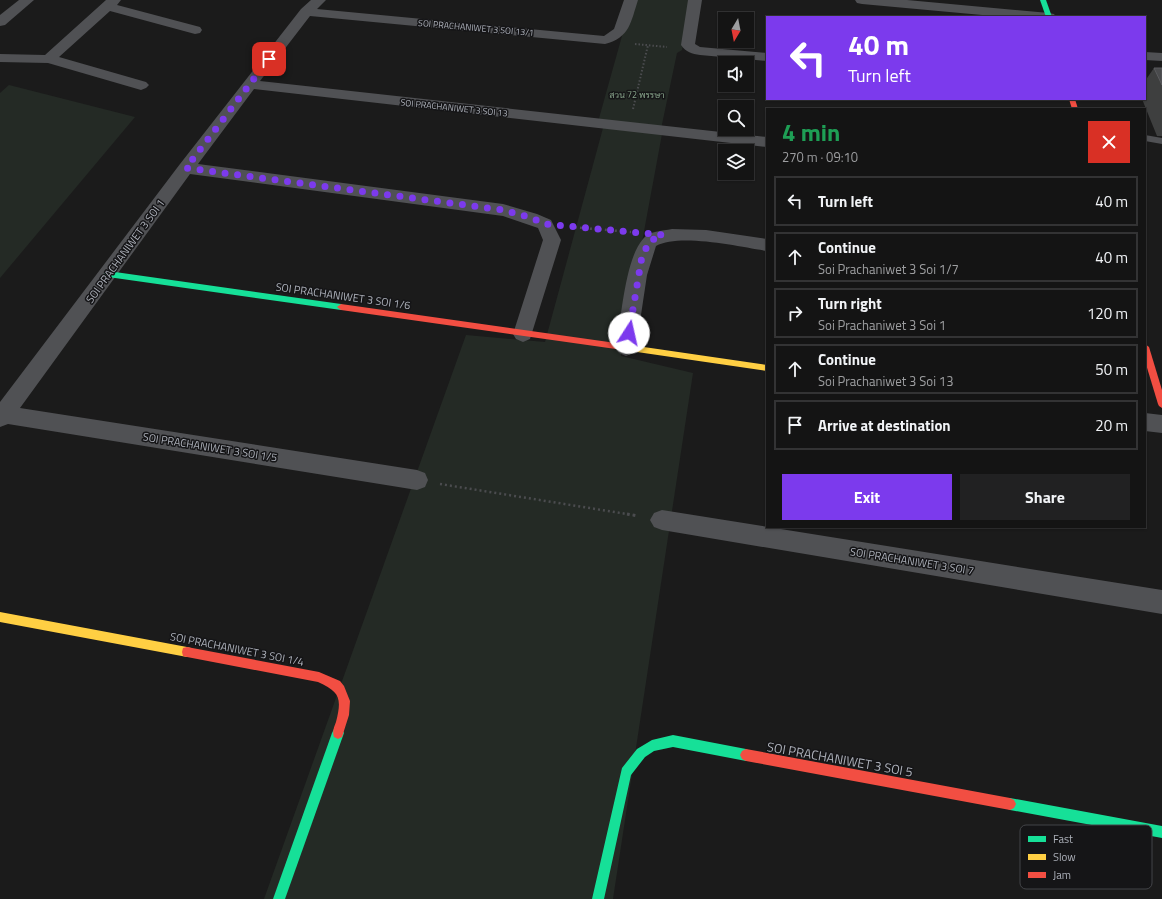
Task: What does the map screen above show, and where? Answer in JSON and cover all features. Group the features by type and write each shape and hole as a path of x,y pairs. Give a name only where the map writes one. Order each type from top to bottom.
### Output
{"street":[{"path":"0,22 27,0"},
{"path":"250,84 306,12 319,0"},
{"path":"695,0 688,45 691,48 700,51 766,58"},
{"path":"862,0 1038,16"},
{"path":"1043,0 1049,16"},
{"path":"48,59 111,3 195,30"},
{"name":"SOI PRACHANIWET 3 SOI 13/1","path":"306,12 605,40 612,39 621,30 629,4"},
{"path":"1146,56 1162,58"},
{"path":"0,58 48,59 141,85"},
{"name":"SOI PRACHANIWET 3 SOI 13","path":"250,84 766,142"},
{"name":"SOI PRACHANIWET 3 SOI 1","path":"2,416 250,84"},
{"path":"186,168 503,210 532,218 545,224 552,240 523,334"},
{"path":"626,348 642,256 650,241 663,235 686,234 766,245"},
{"name":"SOI PRACHANIWET 3 SOI 1/6","path":"108,274 766,368"},
{"path":"1146,350 1162,404"},
{"name":"SOI PRACHANIWET 3 SOI 1/5","path":"2,416 417,480"},
{"path":"1146,422 1162,424"},
{"name":"SOI PRACHANIWET 3 SOI 7","path":"662,520 1162,602"},
{"name":"SOI PRACHANIWET 3 SOI 1/4","path":"0,617 319,677 338,686 345,698 341,723 279,899"},
{"name":"SOI PRACHANIWET 3 SOI 5","path":"598,899 626,772 641,753 652,746 673,741 1124,825"},
{"name":"SOI PRACHANIWET 3 SOI 5","path":"1152,830 1162,832"}],"lane":[{"path":"1146,138 1162,142"}],"path":[{"path":"630,43 671,48"},
{"path":"628,112 633,108 648,45"},
{"path":"545,224 663,235"},
{"path":"417,480 662,520"}],"green space":[{"name":"สวน 72 พรรษา","path":"632,0 693,0 682,50 677,53 661,129 598,122"},
{"path":"9,85 135,117 0,278 0,93"},
{"path":"603,128 662,134 621,356 693,373 613,899 264,899 466,335 545,342"}],"building":[{"path":"1154,68 1162,68 1162,85"}],"traffic: fast":[{"path":"1043,0 1049,16"},
{"path":"108,274 341,307"},
{"path":"279,899 338,733"},
{"path":"598,899 626,772 641,753 652,746 673,741 746,755"},
{"path":"1010,804 1124,825"},
{"path":"1152,830 1162,832"}],"traffic: slow":[{"path":"637,349 766,368"},
{"path":"0,617 187,652"}],"traffic: jam":[{"path":"1072,100 1075,108"},
{"path":"341,307 637,349"},
{"path":"1146,350 1162,404"},
{"path":"187,652 319,677 336,685 341,689 344,701 343,715 338,733"},
{"path":"746,755 1010,804"}],"route":[{"path":"269,59 186,168 503,210 532,218 545,224 663,235 650,241 642,256 629,333"}]}
